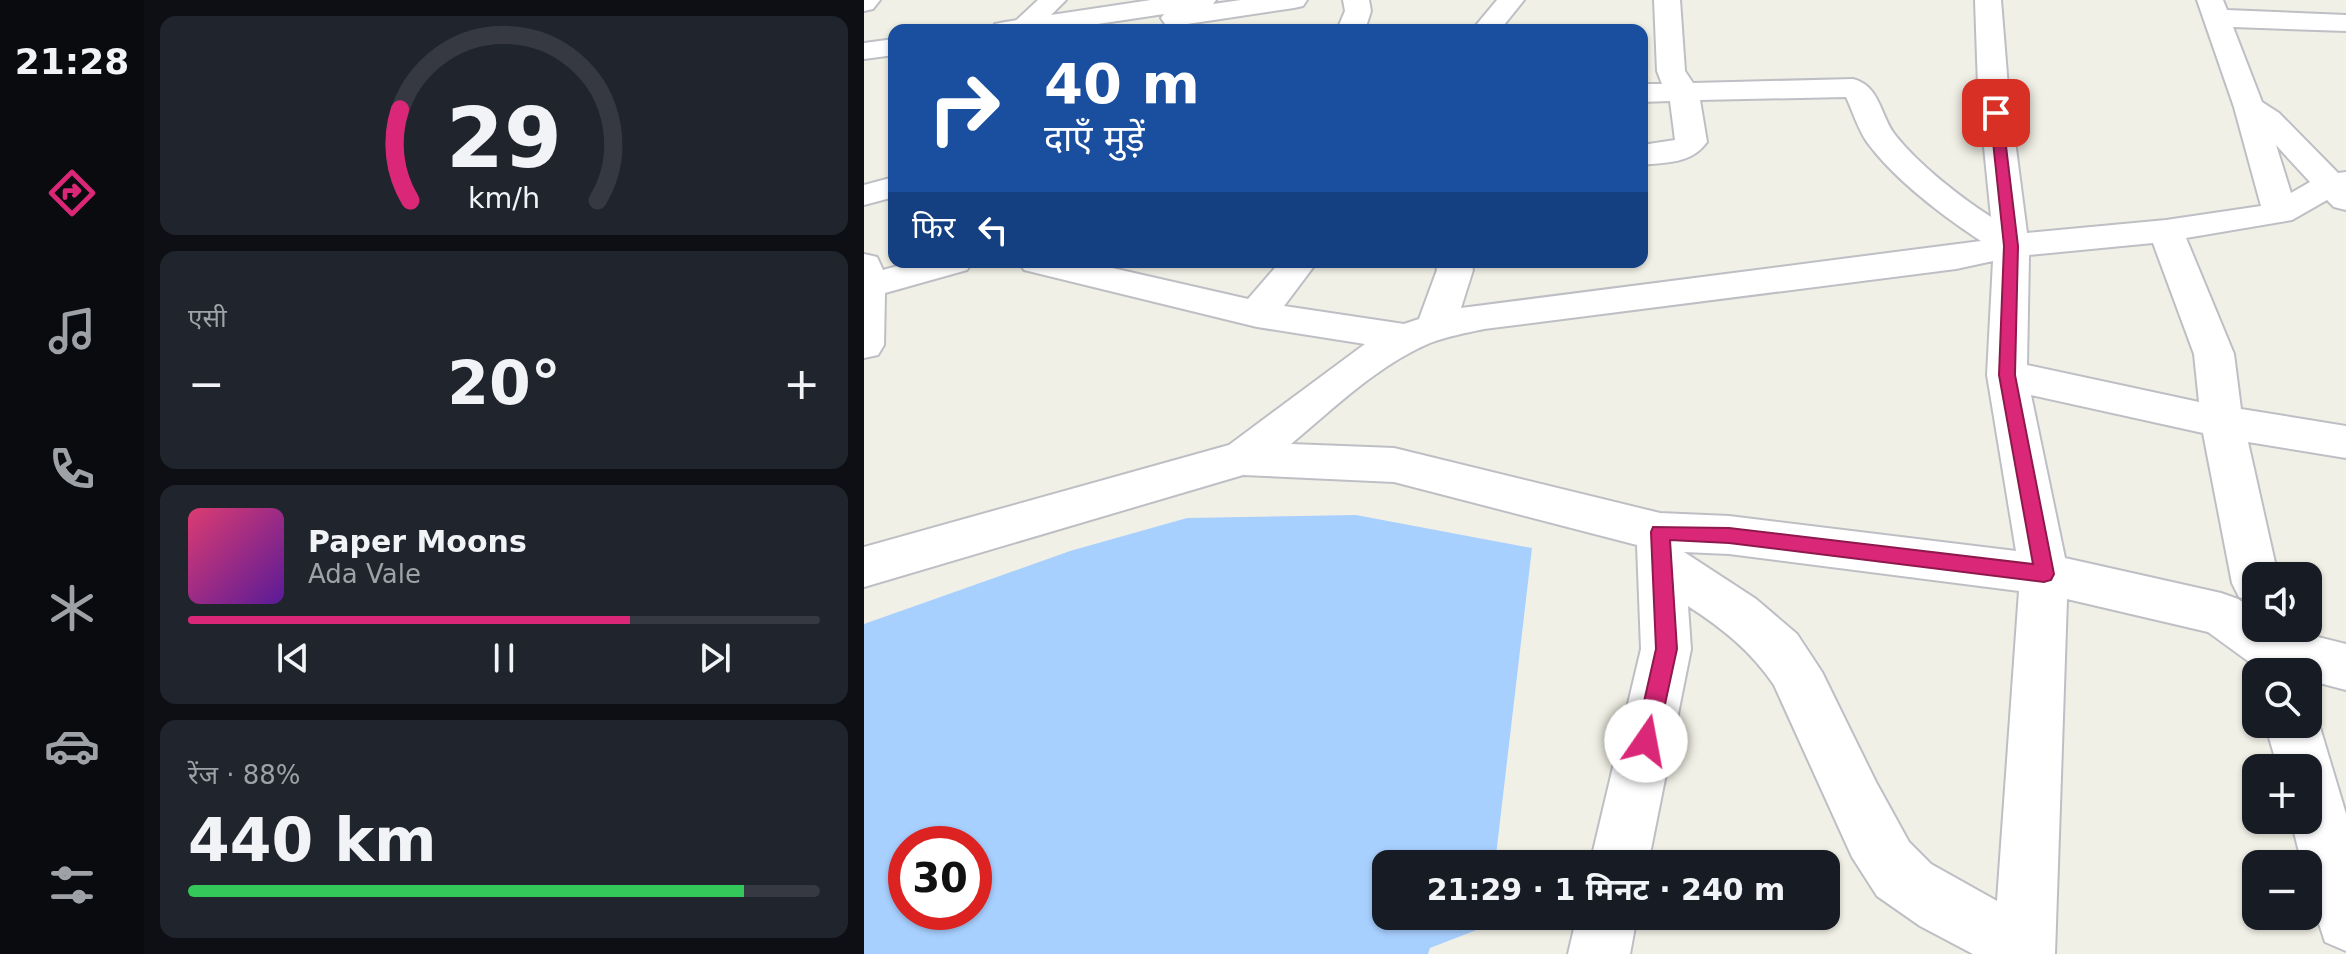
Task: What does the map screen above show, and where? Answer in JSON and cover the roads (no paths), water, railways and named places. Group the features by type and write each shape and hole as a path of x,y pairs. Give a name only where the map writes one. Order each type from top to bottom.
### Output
{"street":[{"path":"1021,24 1053,0"},
{"path":"1046,24 1200,0"},
{"path":"1136,24 1294,0"},
{"path":"1353,24 1358,11 1356,0"},
{"path":"1491,24 1511,0"},
{"path":"1648,154 1681,151 1691,142 1683,90 1673,79 1671,71 1667,0"},
{"path":"864,567 1243,458 1394,465 1661,548 1779,651 1807,697 1843,778 1882,854 1897,874 1916,889 2024,950 2044,574 2007,375 2011,246 1993,87 1988,0"},
{"path":"2280,213 2249,107 2213,9 2346,23"},
{"path":"864,51 888,48"},
{"path":"864,65 888,62"},
{"path":"1648,93 1853,88 1859,93 1880,138 1894,153 1959,211 2011,246"},
{"path":"1243,458 1355,369 1421,333 1484,316 1956,258 2011,246 2166,231 2280,213 2341,189 2268,119 2249,107"},
{"path":"864,195 888,189"},
{"path":"2166,231 2214,354 2222,422 2252,562"},
{"path":"864,345 866,275 913,268"},
{"path":"1062,268 1257,314 1421,333"},
{"path":"1257,314 1294,268"},
{"path":"1421,333 1454,268"},
{"path":"2007,375 2222,422 2346,442"},
{"path":"1661,548 1729,535 2044,574 2221,614 2271,649 2346,667"},
{"path":"1622,850 1666,649 1661,548"},
{"path":"2322,831 2346,921"},
{"path":"1599,954 1604,930"}],"water":[{"path":"1356,515 1532,548 1497,850 1372,850 1372,930 1477,930 1430,948 1428,954 864,954 864,624 1070,551 1187,518"}]}
